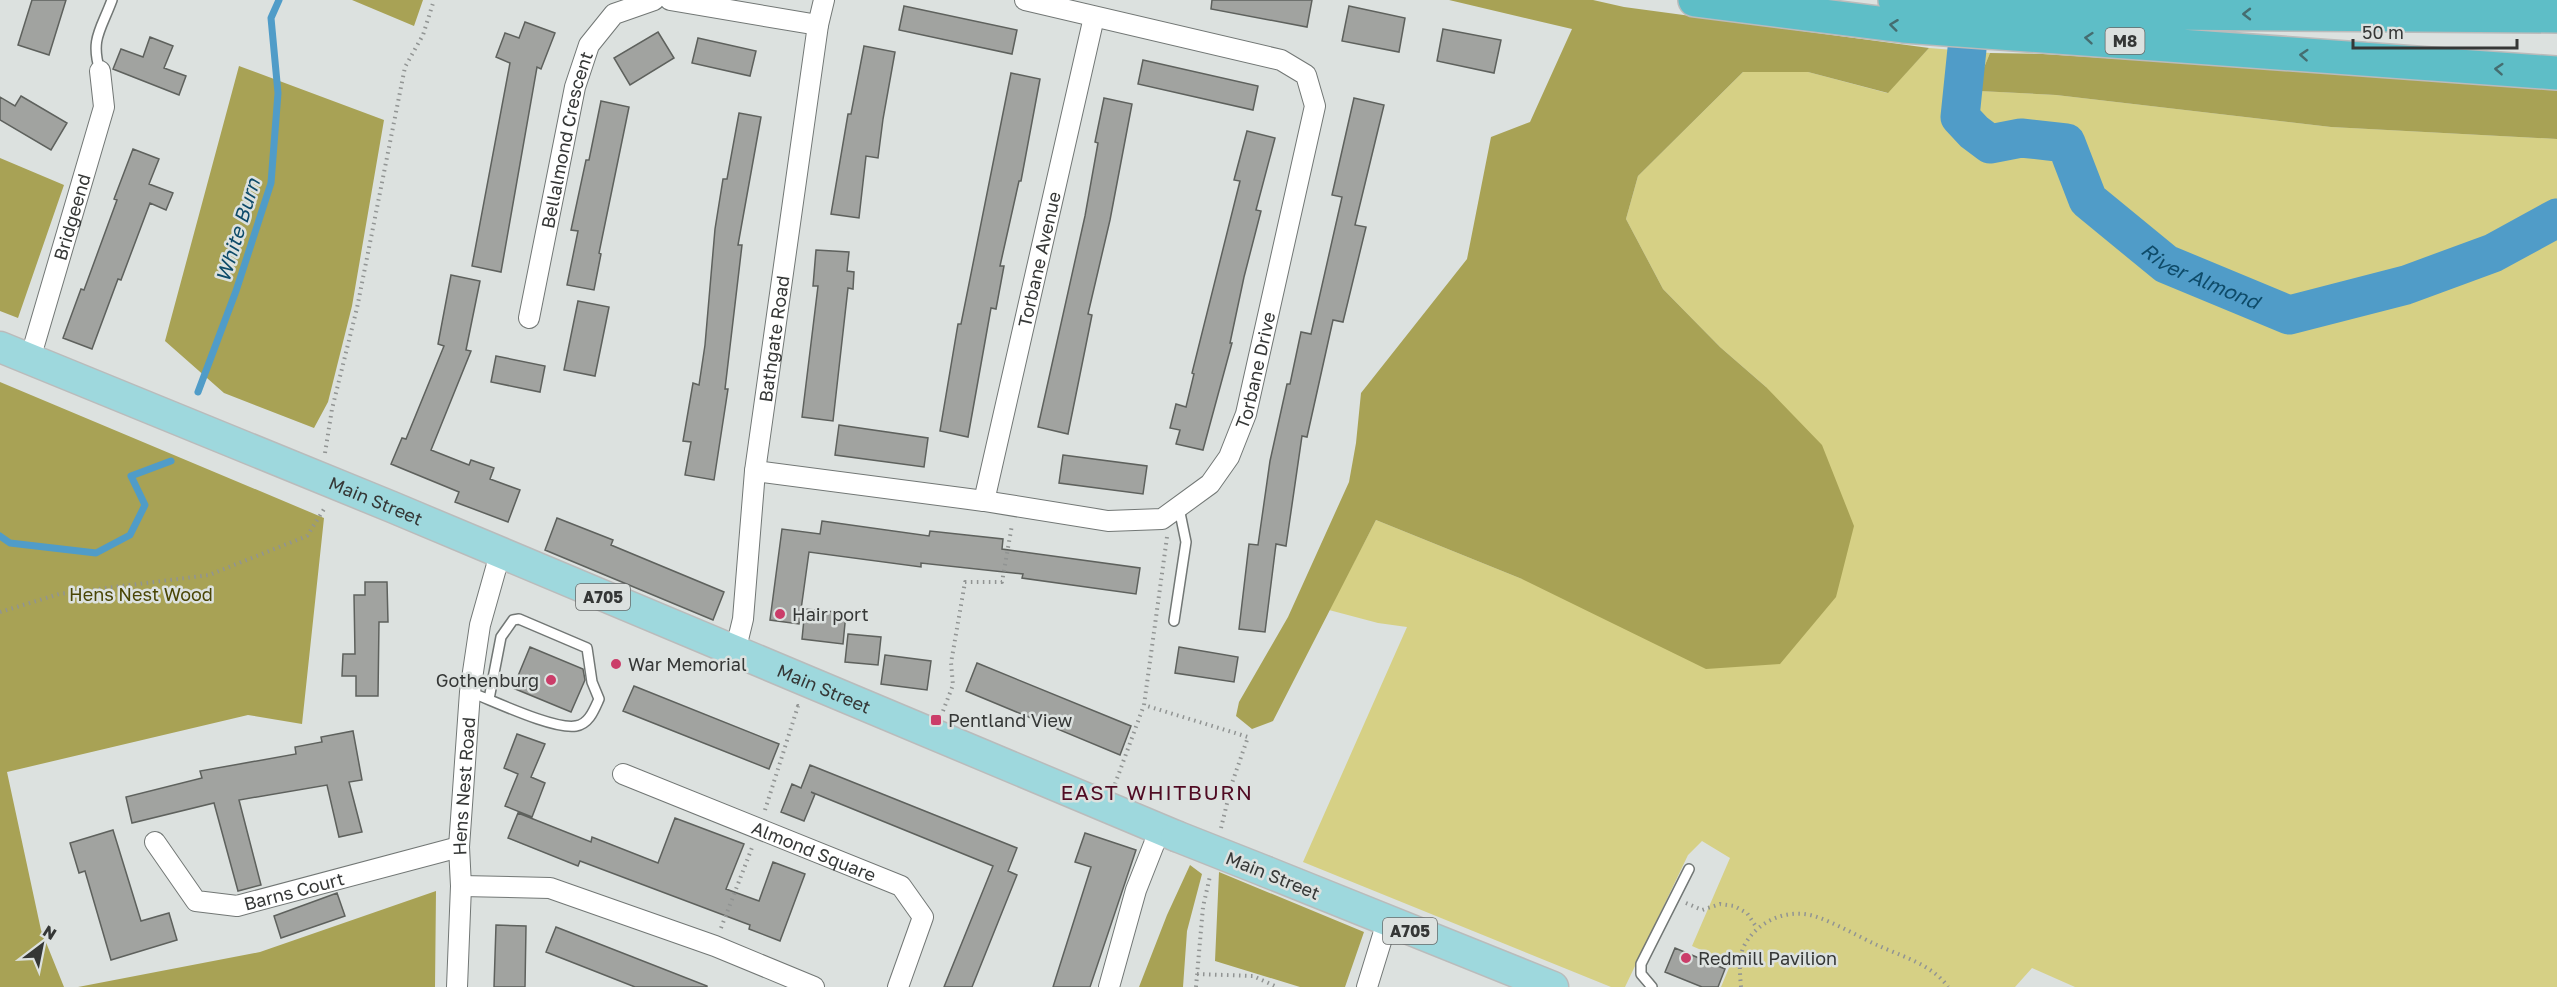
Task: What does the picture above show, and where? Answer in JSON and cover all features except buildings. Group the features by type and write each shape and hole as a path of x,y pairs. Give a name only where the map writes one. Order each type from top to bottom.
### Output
{"highway":[{"name":"M8","path":"1695,0 1904,26 2557,73"},
{"name":"M8","path":"1895,0 2035,12 2557,16"}],"main road":[{"name":"A705","path":"0,347 30,359"},
{"name":"Main Street","path":"30,359 330,481 1168,833 1553,987"}],"street":[{"name":"Bellalmond Crescent","path":"529,318 576,87 589,45 614,14 654,0"},
{"path":"670,0 818,25 824,0"},
{"name":"Torbane Drive","path":"1025,0 1281,60 1306,75 1314,106 1246,414 1229,458 1210,484 1175,512"},
{"name":"Torbane Avenue","path":"984,501 1094,17"},
{"name":"Bathgate Road","path":"735,652 743,619 755,471 818,25"},
{"name":"Bridgeend","path":"30,359 104,107 100,71"},
{"path":"755,471 984,501 1108,521 1162,519 1175,512"},
{"name":"Hens Nest Road","path":"457,987 461,886 459,847 470,692 480,624 500,554"},
{"name":"Almond Square","path":"623,774 901,886 923,917 898,987"},
{"path":"1109,987 1136,890 1168,833"},
{"name":"Barns Court","path":"155,842 196,901 237,906 459,847"},
{"path":"461,886 550,888 715,946 814,987"},
{"path":"1367,987 1387,922"}],"lane":[{"path":"100,71 94,53 95,40 112,0"},
{"path":"1174,621 1186,542 1175,512"},
{"path":"470,692 489,699 560,725 578,726 591,717 599,699 592,682 587,648 519,619 513,620 501,637 489,699"},
{"path":"1652,987 1641,974 1641,964 1689,869"}],"path":[{"path":"0,612 59,594 209,575 307,536 330,481 332,409 357,308 405,67 423,35 434,0"},
{"path":"934,735 953,685 951,663 965,582 1002,582 1015,506"},
{"path":"1106,807 1144,705 1175,512"},
{"path":"1144,705 1248,737 1232,783 1219,839"},
{"path":"715,946 759,829 798,706 807,710"},
{"path":"1196,987 1203,907 1211,873"},
{"path":"1674,899 1702,910 1719,904 1734,906 1747,913 1757,928"},
{"path":"1741,987 1739,966 1743,947 1757,928 1772,919 1789,914 1813,916 1929,968 1948,987"},
{"path":"1197,974 1253,976 1277,987"}],"shaded area":[{"path":"1929,48 1990,53 1983,70 1980,91 2056,95 2331,127 2557,139 2557,987 2075,987 2032,968 2015,987 1721,987 1731,963 1692,946 1730,858 1702,841 1688,855 1625,987 1611,987 1303,862 1407,627 1378,623 1329,610 1376,520 1522,579 1766,387 1720,347 1663,289 1626,219 1638,176 1743,72 1808,72 1887,93"}],"green space":[{"path":"352,0 423,0 414,26"},
{"path":"1449,0 1593,0 1624,7 1929,48 1888,93 1808,72 1743,72 1638,176 1626,219 1663,289 1720,347 1766,387 1822,445 1854,526 1836,597 1780,664 1706,669 1522,579 1376,520 1273,721 1252,729 1236,716 1239,702 1288,617 1349,482 1361,393 1467,259 1491,137 1530,122 1572,29"},
{"path":"1990,53 2043,54 2557,87 2557,139 2331,127 2056,95 1979,91 1983,70"},
{"path":"239,66 384,120 352,306 328,402 314,428 224,393 165,341"},
{"path":"0,158 64,185 18,318 0,311"},
{"name":"Hens Nest Wood","path":"0,382 324,518 302,724 248,715 7,772 41,930 64,987 0,987"},
{"path":"1190,865 1202,874 1187,931 1183,987 1139,987 1167,915"},
{"path":"1219,872 1364,932 1345,987 1300,987 1215,961"},
{"path":"436,891 435,987 78,987 260,952"}],"waterway":[{"name":"White Burn","path":"198,392 236,291 271,183 278,93 271,18 279,0"},
{"name":"River Almond","path":"1967,49 1960,117 1974,132 1990,144 2021,138 2066,143 2088,200 2166,264 2289,315 2406,285 2493,253 2557,218"},
{"name":"White Burn","path":"0,536 10,543 96,553 130,535 145,505 131,476 171,461"}],"place":[{"name":"Hair port","path":"780,614"},
{"name":"War Memorial","path":"616,664"},
{"name":"Gothenburg","path":"551,680"},
{"name":"Pentland View","path":"936,720"},
{"name":"Redmill Pavilion","path":"1686,958"}],"district":[{"name":"EAST WHITBURN","path":"1157,792"}]}
